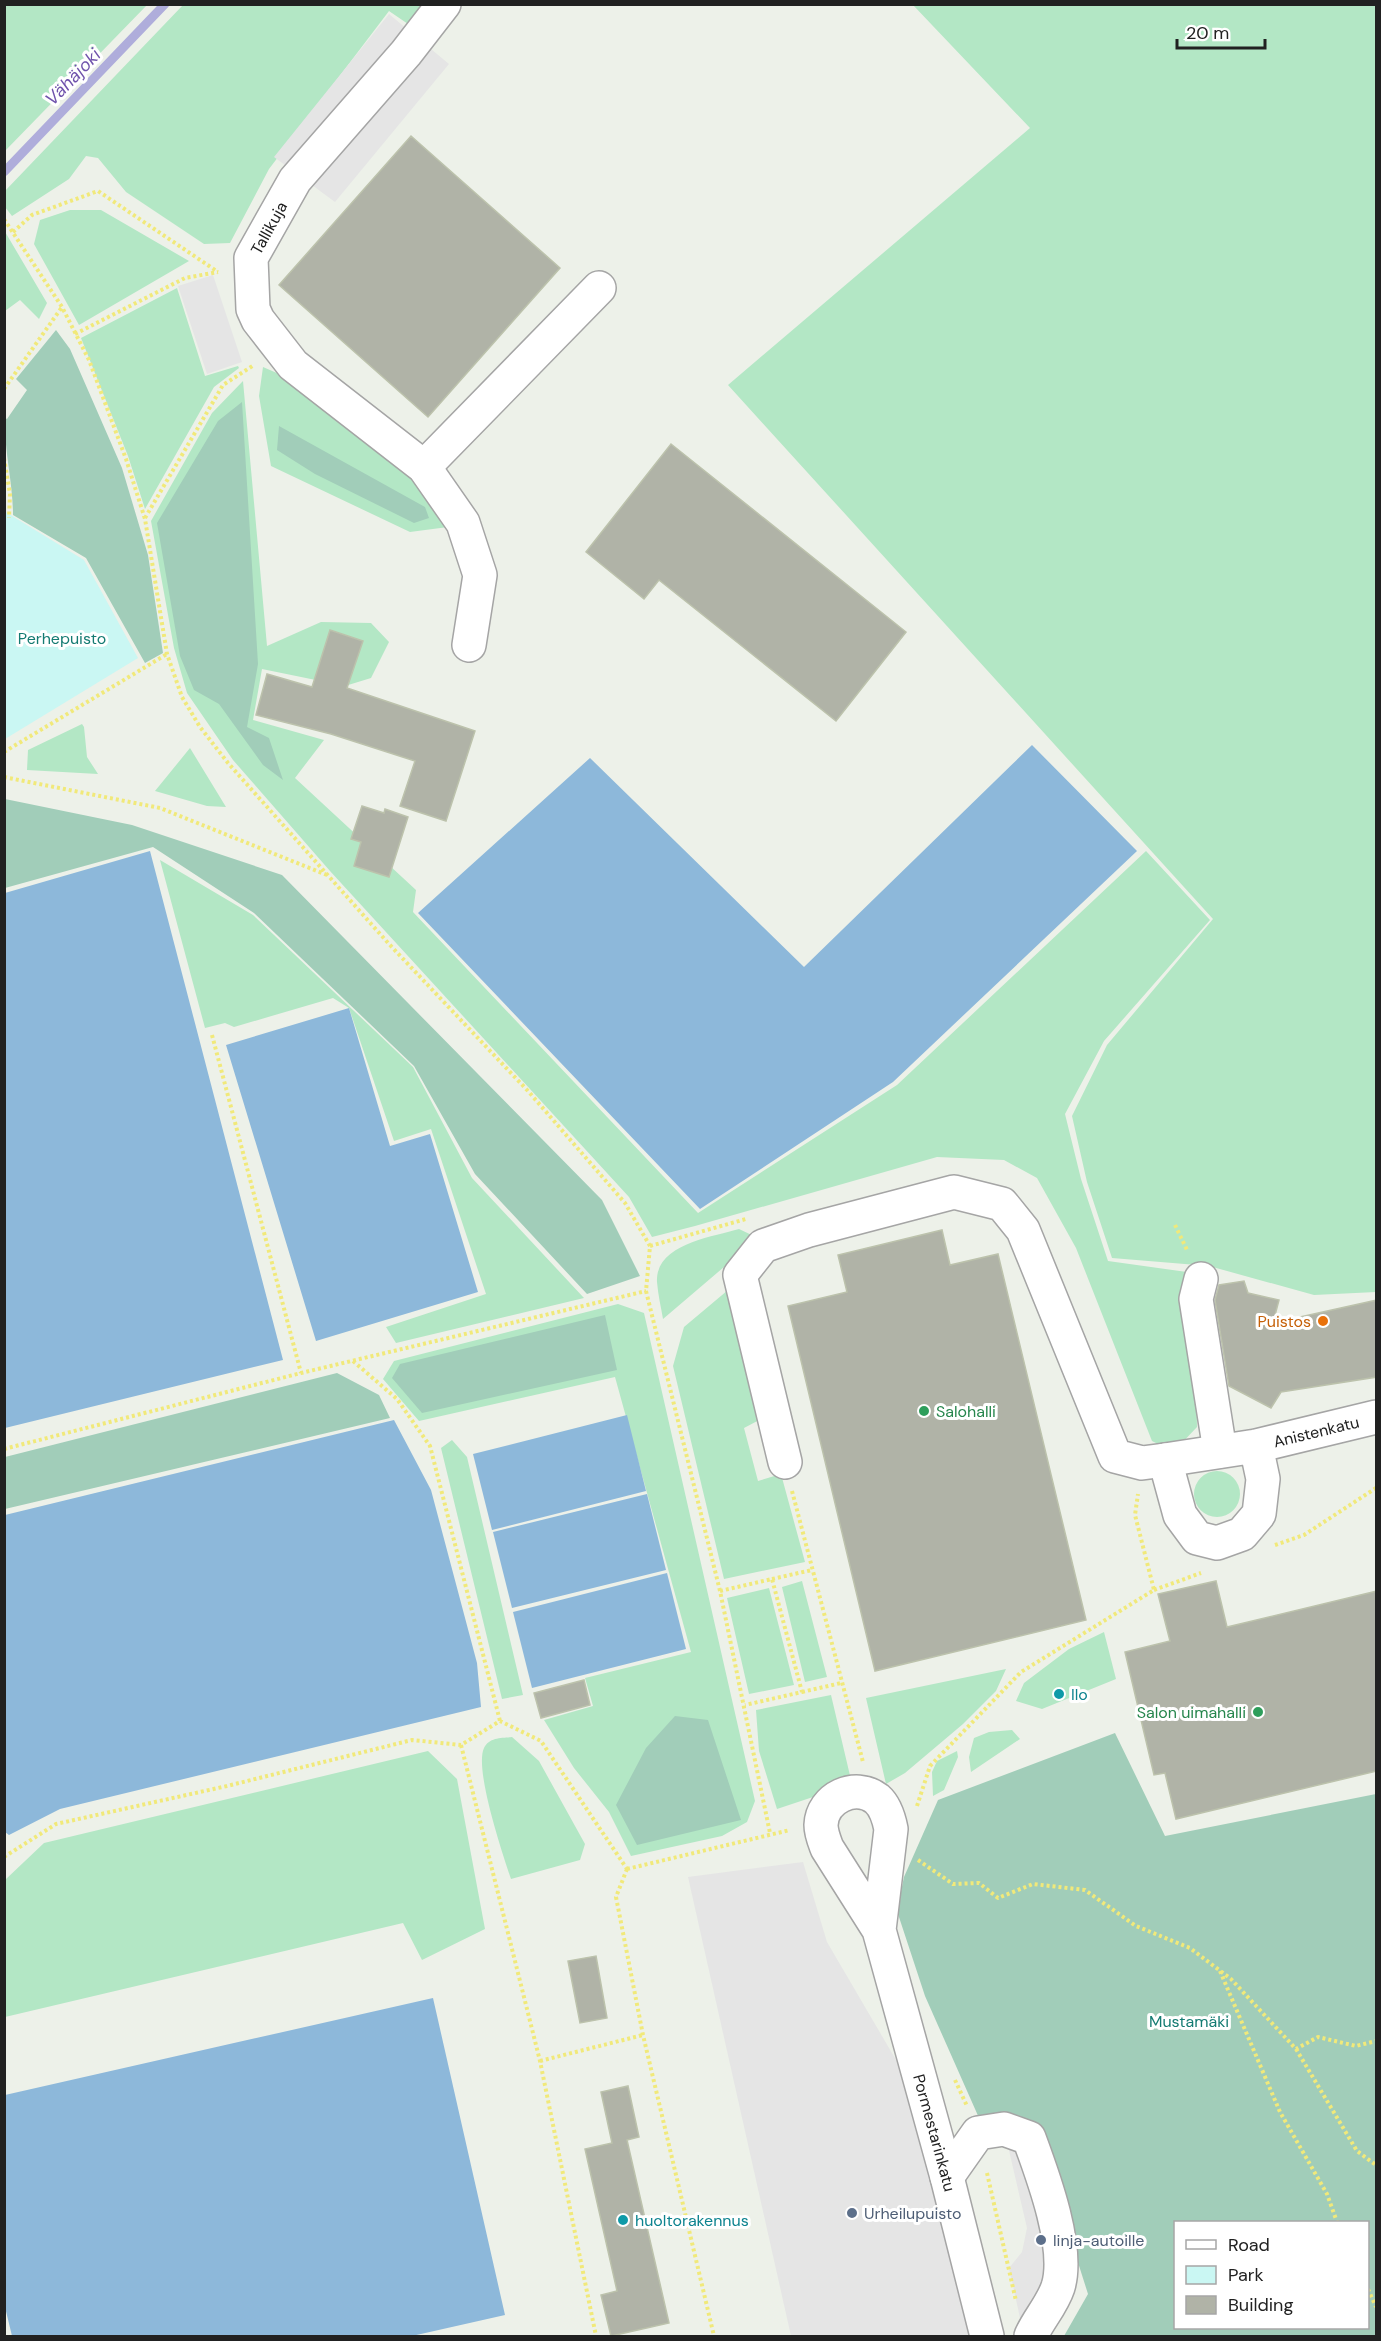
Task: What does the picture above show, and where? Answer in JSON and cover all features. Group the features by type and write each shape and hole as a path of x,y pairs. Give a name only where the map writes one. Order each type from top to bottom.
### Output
{"street":[{"name":"Tallikuja","path":"444,4 406,53 295,180 251,258 251,266 253,309 258,320 293,365 424,466 463,523 480,575 469,645"},
{"path":"424,466 599,288"},
{"path":"785,1462 740,1275 764,1246 809,1230 954,1192 1002,1204 1023,1230 1115,1456 1154,1462"},
{"path":"1202,1279 1196,1299 1220,1451"},
{"name":"Anistenkatu","path":"1256,1446 1263,1479 1259,1514 1242,1534 1217,1543 1197,1538 1180,1515 1154,1462 1256,1446 1377,1417"},
{"name":"Pormestarinkatu","path":"879,1930 947,2176 987,2337"},
{"path":"947,2176 978,2133 1004,2129 1029,2138 1047,2190 1061,2254 1058,2288 1031,2337"}],"path":[{"path":"13,232 32,215 98,191 218,272"},
{"path":"5,219 62,307 89,360 126,459 145,519 167,654 182,697 200,727 228,763 389,944 528,1091 625,1203 650,1246 646,1291 720,1591 770,1833"},
{"path":"75,334 185,278 251,266"},
{"path":"4,389 62,307"},
{"path":"145,519 223,385 279,348"},
{"path":"4,458 10,494 9,518"},
{"path":"4,752 167,654"},
{"path":"4,777 160,808 328,876"},
{"path":"212,1035 301,1373"},
{"path":"650,1246 750,1218"},
{"path":"4,1449 301,1373 646,1291"},
{"path":"353,1361 397,1399 430,1446 500,1721 541,1741 627,1869"},
{"path":"785,1462 864,1768"},
{"path":"917,1808 930,1766 1021,1672 1154,1590 1135,1515 1154,1462"},
{"path":"720,1591 813,1570"},
{"path":"771,1579 802,1692"},
{"path":"745,1705 841,1683"},
{"path":"4,1857 56,1824 226,1786 412,1740 461,1745 500,1721"},
{"path":"461,1745 540,2061 596,2337"},
{"path":"627,1869 797,1828"},
{"path":"913,1857 953,1884 979,1883 998,1898 1033,1884 1085,1890 1136,1926 1190,1948 1231,1979 1296,2049 1357,2151 1377,2165"},
{"path":"627,1869 616,1897 643,2035 714,2337"},
{"path":"1220,1971 1280,2112 1327,2194 1336,2221"},
{"path":"540,2061 643,2035"},
{"path":"1296,2049 1318,2037 1356,2046 1377,2042"},
{"path":"955,2079 978,2133 1016,2302"},
{"path":"1369,2291 1377,2307"}],"green space":[{"path":"4,5 147,5 5,151 4,151"},
{"path":"183,5 423,5 408,24 389,11 269,169 230,243 204,244 126,192 98,158 86,156 69,179 12,216 5,207 4,192"},
{"path":"913,5 1376,5 1376,1292 1314,1295 1209,1266 1112,1258 1087,1182 1072,1116 1107,1045 1213,919 728,385 1030,128"},
{"path":"70,210 101,210 189,261 79,325 34,244 40,220"},
{"path":"4,230 47,303 39,319 20,300 5,311"},
{"path":"177,288 205,376 238,366 239,368 214,387 145,509 128,456 81,338"},
{"path":"56,330 70,349 122,468 148,555 163,653 145,663 86,558 13,515 5,418 7,419 27,390 16,379"},
{"path":"263,367 286,377 417,476 448,527 410,532 271,466 259,396"},
{"path":"243,381 267,646 321,622 371,623 389,642 371,678 345,686 262,669 253,720 324,740 295,778 416,890 413,912 698,1213 897,1085 1146,851 1210,920 1104,1041 1065,1114 1081,1179 1108,1261 1194,1273 1197,1427 1178,1447 1162,1446 1152,1441 1076,1248 1037,1178 1004,1160 937,1157 652,1237 629,1197 330,871 233,760 187,693 174,648 151,521 212,413"},
{"path":"242,402 258,664 247,727 269,738 283,780 263,765 219,704 194,690 180,656 157,523 218,421"},
{"path":"279,426 425,507 429,518 414,523 315,474 277,450"},
{"name":"Perhepuisto","path":"4,511 84,560 138,658 5,739"},
{"path":"82,724 87,757 98,774 27,770 28,750"},
{"path":"190,748 226,807 207,806 155,791"},
{"path":"5,799 132,825 282,875 602,1200 640,1276 587,1294 475,1174 414,1066 254,913 153,847 5,888"},
{"path":"160,860 253,915 413,1067 472,1178 584,1298 396,1343 386,1327 486,1294 431,1129 394,1141 349,1008 333,998 234,1027 225,1023 205,1028"},
{"path":"739,1229 758,1238 663,1319 657,1282 659,1269 665,1259 687,1244"},
{"path":"734,1285 767,1416 744,1428 758,1481 781,1474 805,1562 724,1579 673,1366 684,1327"},
{"path":"618,1304 644,1313 755,1801 747,1822 722,1836 631,1856 609,1812 574,1768 544,1720 593,1706 585,1678 691,1652 615,1377 419,1421 383,1379 394,1361"},
{"path":"605,1315 617,1370 422,1413 392,1378 400,1364"},
{"path":"337,1373 379,1395 390,1418 5,1509 5,1457"},
{"path":"452,1440 467,1457 523,1695 502,1699 441,1448"},
{"path":"1217,1471 1233,1478 1240,1494 1233,1510 1217,1517 1201,1510 1194,1494 1201,1478"},
{"path":"802,1581 827,1677 805,1682 782,1587"},
{"path":"769,1588 794,1685 749,1694 727,1598"},
{"path":"1104,1632 1116,1679 1042,1709 1016,1701 1024,1683 1069,1649"},
{"path":"1006,1669 996,1691 963,1724 905,1773 886,1784 866,1698"},
{"path":"831,1695 852,1784 777,1809 759,1751 756,1710"},
{"path":"675,1716 708,1720 741,1820 637,1845 616,1805 646,1748"},
{"path":"1012,1730 1020,1739 971,1772 969,1757 974,1738 989,1732"},
{"name":"Mustamäki","path":"1115,1733 1165,1836 1376,1794 1376,2336 1064,2336 1088,2294 1035,2127 983,2127 925,1996 897,1911 904,1877 938,1800"},
{"path":"512,1737 539,1761 585,1844 580,1860 511,1879 486,1792 482,1759 486,1744 496,1739"},
{"path":"428,1751 457,1779 485,1929 422,1960 403,1923 5,2017 5,1880 44,1843"},
{"path":"957,1751 958,1757 944,1790 933,1796 932,1772 937,1761"}],"shaded area":[{"path":"389,14 449,64 335,202 274,157"},
{"path":"213,275 242,362 207,374 178,286"},
{"path":"1032,745 1137,851 893,1082 700,1209 418,913 590,758 804,967"},
{"path":"150,851 283,1360 5,1428 5,893"},
{"path":"349,1008 390,1146 430,1134 478,1292 316,1341 226,1045"},
{"path":"627,1415 646,1491 492,1530 473,1454"},
{"path":"394,1420 431,1490 477,1663 481,1707 60,1809 9,1835 5,1832 5,1515"},
{"path":"647,1494 666,1570 512,1608 493,1532"},
{"path":"667,1573 686,1649 532,1688 513,1612"},
{"name":"Urheilupuisto","path":"803,1862 827,1942 913,2089 969,2336 791,2336 688,1877"},
{"path":"433,1998 505,2315 412,2336 12,2336 4,2303 5,2095"},
{"name":"linja-autoille","path":"1004,2129 1029,2138 1061,2255 1024,2336 1009,2268 1022,2252 1027,2228"}],"building":[{"path":"411,136 560,268 428,417 279,285"},
{"path":"671,444 906,632 836,721 659,580 644,599 586,552"},
{"path":"330,630 363,641 347,688 475,731 446,821 400,806 415,761 331,734 256,715 267,674 312,687"},
{"path":"362,806 384,813 385,809 408,817 389,877 354,866 361,842 351,839"},
{"name":"Salohalli","path":"942,1230 950,1265 998,1254 1086,1620 875,1671 788,1306 847,1292 838,1255"},
{"path":"1244,1281 1248,1293 1279,1300 1273,1323 1377,1300 1377,1377 1281,1392 1271,1408 1229,1386 1215,1300 1219,1285"},
{"name":"Salon uimahalli","path":"1216,1581 1227,1627 1377,1591 1377,1771 1176,1819 1165,1773 1154,1775 1125,1652 1170,1641 1158,1594"},
{"path":"584,1680 590,1705 541,1718 534,1693"},
{"path":"596,1956 607,2018 580,2023 568,1961"},
{"name":"huoltorakennus","path":"628,2086 639,2137 627,2140 669,2323 611,2336 601,2295 617,2291 585,2149 612,2143 601,2092"}],"waterway":[{"name":"Vähäjoki","path":"4,172 165,4"}],"place":[{"name":"Puistos","path":"1323,1321"},
{"name":"Salohalli","path":"924,1411"},
{"name":"Ilo","path":"1059,1694"},
{"name":"Salon uimahalli","path":"1258,1712"},
{"name":"Urheilupuisto","path":"852,2213"},
{"name":"huoltorakennus","path":"623,2220"},
{"name":"linja-autoille","path":"1041,2240"}]}
